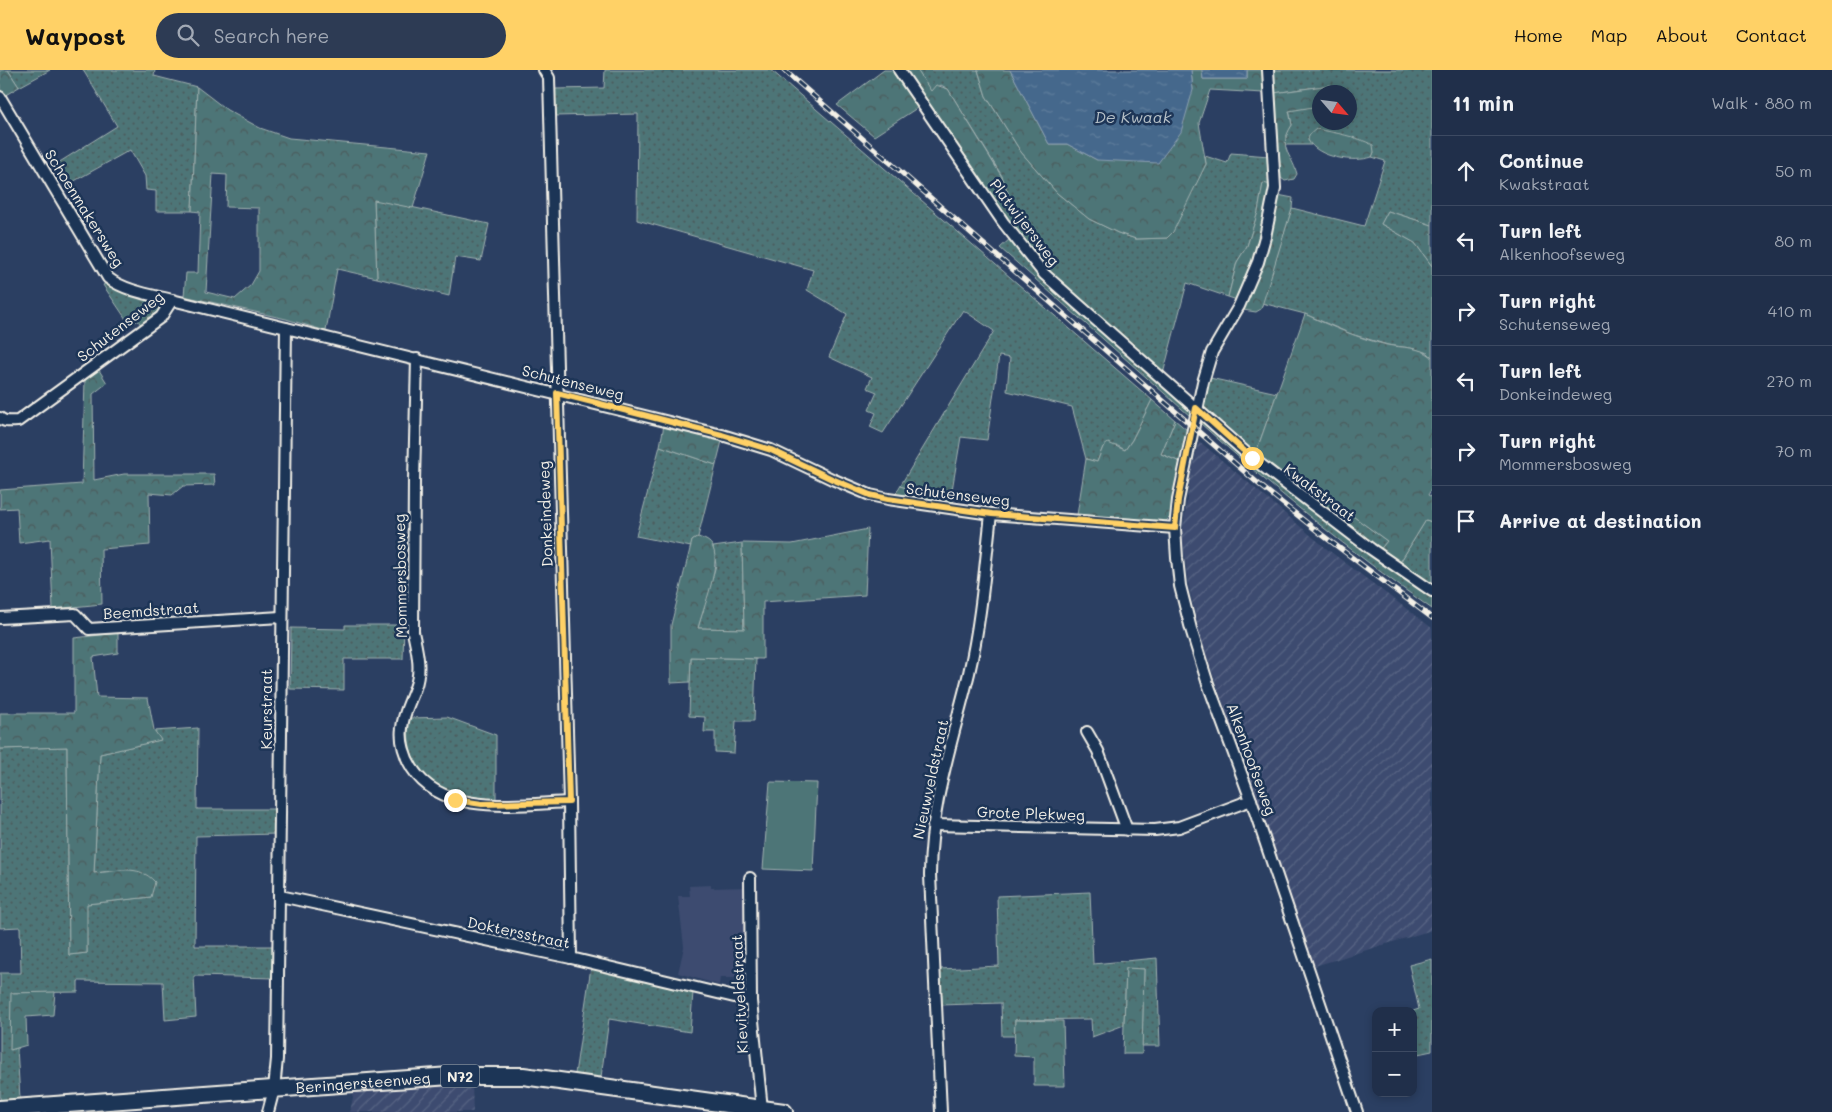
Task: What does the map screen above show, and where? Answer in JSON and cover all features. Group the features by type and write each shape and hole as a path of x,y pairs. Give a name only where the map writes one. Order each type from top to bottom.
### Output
{"main road":[{"name":"Beringersteenweg","path":"0,1109 450,1076 523,1076 784,1112"}],"street":[{"name":"Donkeindeweg","path":"544,70 549,78 569,802 571,958"},
{"name":"Platwijersweg","path":"899,70 1003,222 1036,266 1196,408"},
{"name":"Alkenhoofseweg","path":"1268,70 1275,188 1258,262 1239,306 1212,352 1196,408 1178,500 1175,528 1176,558 1180,586 1207,680 1251,800 1357,1112"},
{"name":"Schoenmakersweg","path":"0,98 108,278 114,283 172,300"},
{"name":"Schutenseweg","path":"0,418 10,422 18,420 161,316 172,300 722,435 771,450 870,495 992,514 1175,528"},
{"name":"Keurstraat","path":"268,1112 274,1090 277,1059 286,328"},
{"name":"Mommersbosweg","path":"416,359 413,632 419,670 416,686 403,718 401,731 408,762 426,786 455,800 482,804 569,802"},
{"name":"Kwakstraat","path":"1196,408 1252,458 1309,503 1432,591"},
{"name":"Nieuwveldstraat","path":"941,1112 930,847 971,662 992,514"},
{"name":"Beemdstraat","path":"0,618 75,614 88,629 281,617"},
{"path":"1087,732 1098,751 1127,830"},
{"name":"Grote Plekweg","path":"934,824 1156,830 1179,827 1251,800"},
{"name":"Kievitveldstraat","path":"750,878 751,1001 762,1109"},
{"name":"Doktersstraat","path":"280,896 571,958 751,1001"}],"shaded area":[{"path":"1199,441 1327,549 1432,628 1432,930 1315,966 1200,635 1188,583 1182,534 1190,478"},
{"path":"711,885 711,888 747,887 747,978 720,978 719,985 678,973 684,947 678,896 690,896 689,886"},
{"path":"472,1084 473,1112 350,1112 354,1092"}],"green space":[{"path":"0,70 8,70 19,87 4,96 0,89"},
{"path":"8,70 50,70 19,87"},
{"path":"83,70 155,70 154,76 197,87 192,211 156,211 156,191 146,190 145,176 130,150 69,184 58,163 117,126"},
{"path":"605,70 771,70 1152,400 1125,450 1118,446 1103,447 1097,462 1086,459 1072,407 1007,391 1010,358 999,356 987,440 961,437 952,490 921,493 900,486 994,331 963,310 883,433 870,427 876,413 869,410 877,392 867,388 872,377 829,357 847,314 807,290 813,270 637,220 638,114 555,116 555,89 604,88"},
{"path":"884,70 894,70 920,106 874,136 837,105"},
{"path":"906,70 917,70 931,91 936,85 948,89 1002,177 1012,204 1038,248 1031,253"},
{"path":"917,70 978,70 986,96 1021,152 1057,193 1089,219 1118,233 1136,239 1167,238 1206,164 1205,156 1227,163 1231,153 1269,156 1271,185 1263,184 1258,212 1247,246 1237,262 1228,297 1187,283 1163,374 1045,269 1031,253 1038,247 1012,204 1002,176 948,89 941,85 931,92"},
{"path":"978,70 1010,70 1049,144 1067,144 1097,160 1193,90 1191,70 1202,70 1203,79 1247,79 1247,70 1263,70 1264,93 1210,90 1199,123 1206,164 1173,232 1167,238 1136,239 1118,233 1089,219 1057,193 1021,152 986,96"},
{"path":"1273,70 1432,70 1432,225 1388,211 1381,224 1415,243 1432,266 1432,357 1428,353 1411,348 1388,345 1351,334 1305,314 1262,303 1292,208 1364,226 1385,161 1372,157 1374,152 1308,140 1311,145 1285,145 1285,136 1292,125 1289,110 1312,107 1312,130 1357,130 1357,85 1312,85 1312,88 1274,93"},
{"path":"197,87 227,110 260,128 289,138 430,151 413,208 374,200 377,278 337,269 326,331 286,319 184,296 186,273 198,273 200,212 192,211","holes":["213,174 227,175 226,207 259,208 259,271 251,285 235,299 206,292"]},
{"path":"1312,88 1312,107 1289,111 1292,125 1285,145 1297,174 1294,179 1285,181 1281,178 1274,93"},
{"path":"1315,130 1338,133 1373,145 1374,152 1372,157 1364,159 1337,158 1313,146 1308,140 1309,135"},
{"path":"1263,183 1271,185 1264,225 1254,260 1237,300 1228,297 1237,262 1247,246 1258,212"},
{"path":"1278,195 1293,198 1292,208 1261,309 1256,312 1243,310"},
{"path":"374,199 489,224 481,261 455,257 449,296 377,278"},
{"path":"1388,211 1432,225 1432,266 1415,243 1381,224"},
{"path":"1011,238 1190,407 1190,416 1000,248"},
{"path":"109,282 155,300 159,306 158,314 142,327 138,320 130,325 103,285"},
{"path":"1305,314 1355,336 1387,345 1416,349 1432,357 1432,488 1428,495 1432,497 1432,522 1426,520 1399,564 1379,551 1387,541 1320,492 1311,500 1255,455"},
{"path":"99,370 107,383 93,394 94,480 124,474 214,474 215,485 183,486 172,495 149,493 150,545 101,549 102,604 53,609 50,539 19,543 17,508 0,509 0,490 82,484 85,380"},
{"path":"1210,378 1277,393 1255,455 1205,410 1203,404"},
{"path":"1152,400 1175,420 1161,454 1180,462 1170,517 1166,521 1139,521 1077,515 1086,459 1097,462 1103,447 1108,443 1125,450"},
{"path":"1202,419 1367,551 1432,597 1432,609 1342,543 1284,496 1200,423"},
{"path":"1175,420 1187,430 1180,462 1161,454"},
{"path":"664,425 722,441 716,465 660,446"},
{"path":"660,446 716,465 698,537 692,541 691,547 636,536"},
{"path":"900,486 921,493 952,490 954,505 894,497"},
{"path":"1320,492 1387,541 1379,551 1311,500"},
{"path":"1426,520 1432,522 1432,587 1399,564"},
{"path":"868,529 865,595 763,602 763,659 691,657 690,682 671,683 671,625 692,541 698,537 707,541 711,544 715,556 713,576 698,628 744,629 742,543 792,544"},
{"path":"742,543 744,629 698,628 716,565 713,547"},
{"path":"345,625 404,625 403,659 344,659 344,690 290,689 291,628 345,629"},
{"path":"118,633 118,653 93,657 97,697 148,698 154,730 161,740 100,754 94,873 118,870 141,872 155,882 151,897 87,904 87,953 69,955 67,747 0,749 0,713 74,713 74,638"},
{"path":"691,657 756,659 754,721 736,721 734,753 715,752 715,732 704,732 705,717 689,716"},
{"path":"447,717 496,735 496,800 462,797 444,791 433,785 417,766 409,743 410,718"},
{"path":"198,728 197,809 276,809 277,834 196,836 195,946 275,946 275,978 194,976 196,1017 165,1020 163,982 78,981 78,992 12,993 11,1050 17,1047 20,1099 0,1100 0,973 21,973 20,927 0,928 0,749 67,747 69,955 87,953 86,904 151,897 129,869 94,873 100,754 160,740 154,731"},
{"path":"770,782 817,783 813,871 763,869"},
{"path":"1090,892 1093,964 1157,958 1160,1046 1142,1046 1144,969 1126,969 1124,1025 1092,1037 1091,1019 1015,1020 1015,1036 1002,1036 1001,1003 941,1005 940,969 999,966 997,896"},
{"path":"1432,959 1432,1051 1417,1054 1417,1010 1419,1009 1409,965"},
{"path":"591,967 693,992 690,1032 609,1019 601,1077 575,1074"},
{"path":"1126,968 1144,969 1142,1054 1123,1054"},
{"path":"55,992 53,1015 26,1017 27,1045 10,1050 11,993"},
{"path":"1015,1020 1063,1021 1065,1086 1034,1086 1034,1057 1014,1056"}],"water":[{"name":"De Kwaak","path":"1010,70 1191,70 1193,90 1181,132 1158,163 1097,160 1067,144 1049,144"},
{"path":"1202,70 1247,70 1247,79 1203,79"}],"railway":[{"path":"784,70 1261,486 1432,618"}],"route":[{"path":"455,800 482,804 569,802 557,393 722,435 771,450 870,495 930,506 992,514 1175,528 1178,500 1196,408 1252,458"}]}
